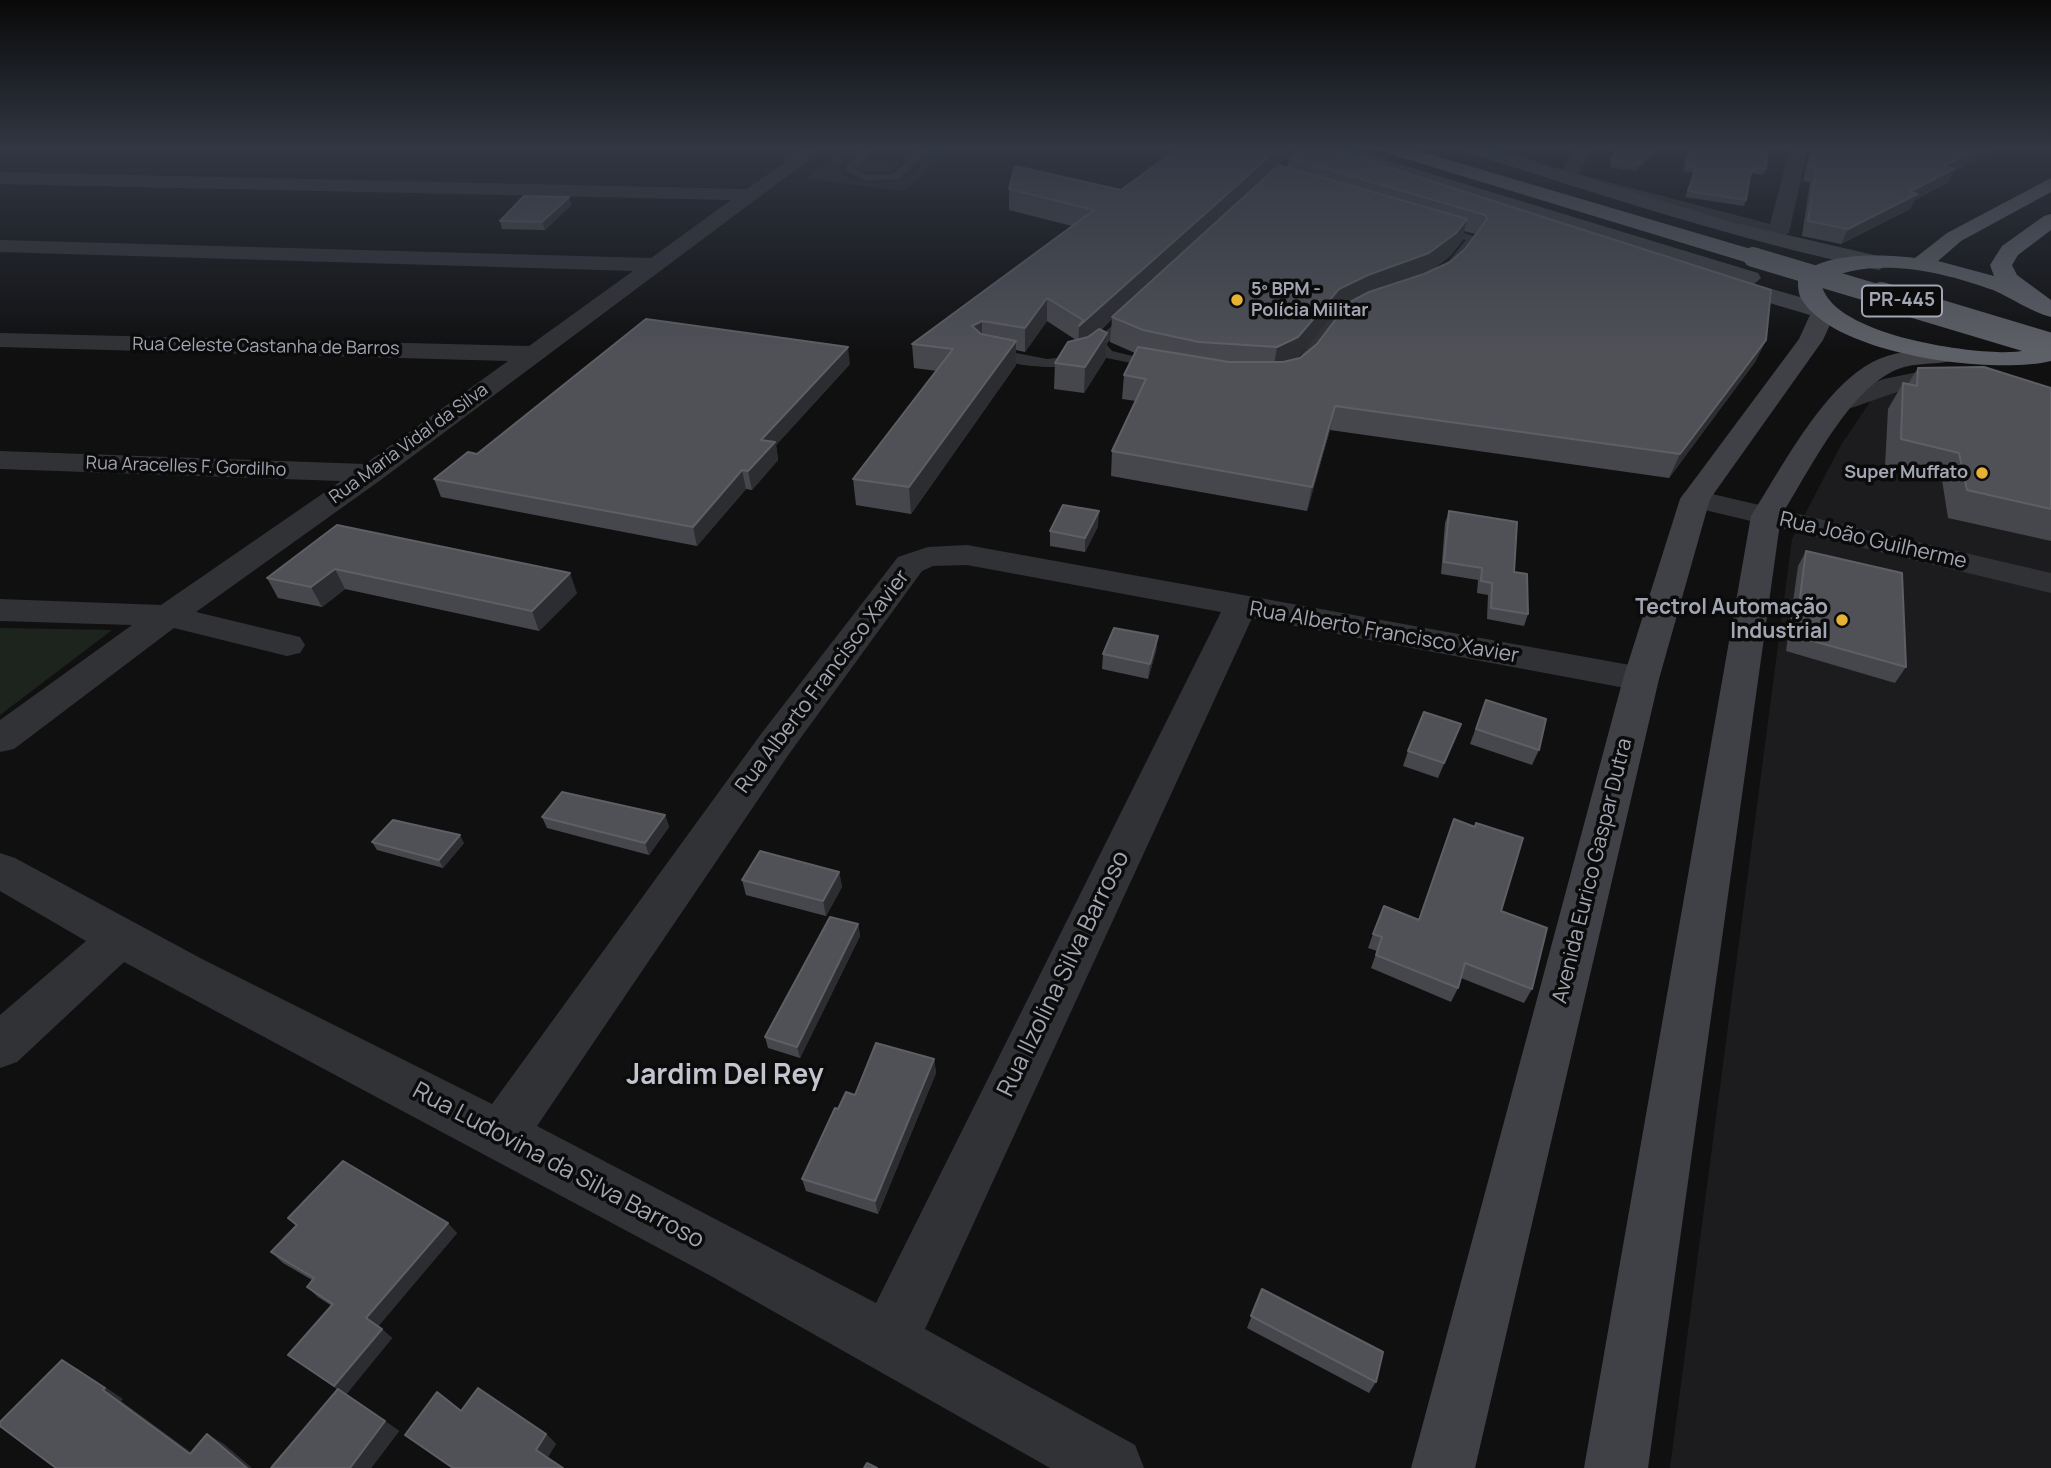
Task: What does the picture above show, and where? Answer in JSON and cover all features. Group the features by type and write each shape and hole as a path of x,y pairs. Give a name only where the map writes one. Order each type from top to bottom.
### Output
{"highway":[{"name":"PR-445","path":"1628,216 2051,335"},
{"name":"PR-445","path":"1639,216 2051,346"},
{"path":"1919,266 1954,237 1993,216"},
{"path":"2048,309 2007,279 2001,265 2010,251 2051,220"},
{"path":"2048,309 1989,282 1919,266 1854,263 1819,272 1810,279 1817,302 1875,337 1966,357 2051,380"},
{"path":"1966,357 2018,359 2051,353"}],"street":[{"name":"Rua Maria Vidal da Silva","path":"0,739 168,616 372,473 721,216"},
{"path":"1513,216 1607,247 1817,302"},
{"path":"1691,216 1816,251 1879,263"},
{"path":"1712,216 1778,233 1782,216"},
{"path":"0,246 652,265"},
{"name":"Avenida Eurico Gaspar Dutra","path":"1443,1468 1641,679 1695,499 1811,340 1817,302"},
{"name":"Rua Celeste Castanha de Barros","path":"0,340 532,354"},
{"path":"1616,1468 1766,516 1843,402 1869,374 1891,363 1966,357"},
{"path":"1843,402 1912,380 1946,379 2003,383 2051,396"},
{"name":"Rua Aracelles F. Gordilho","path":"0,460 372,473"},
{"name":"Rua João Guilherme","path":"1695,499 2051,583"},
{"name":"Rua Alberto Francisco Xavier","path":"501,1135 775,744 910,564 928,556 967,555 1240,608 1641,679"},
{"name":"Rua Ilzolina Silva Barroso","path":"889,1340 1240,608"},
{"path":"0,610 168,616 287,645"},
{"name":"Rua Ludovina da Silva Barroso","path":"0,870 118,940 501,1135 889,1340 1111,1468"},
{"path":"0,1046 118,940"}],"lane":[{"path":"1420,223 1473,238 1448,271 1438,276"},
{"path":"1295,373 1332,323 1375,301"},
{"path":"982,351 1060,363 1081,359 1138,307"},
{"path":"1098,344 1107,354 1169,369"}],"shaded area":[{"path":"1884,381 2051,402 2051,1468 1670,1468 1792,539 1841,445"},
{"path":"0,628 112,630 0,715"}],"building":[{"path":"505,216 549,216 542,222 500,221"},
{"path":"1087,216 1203,216 1079,326 1083,320 1047,298 1025,328 982,321 972,326 981,334 1016,341 909,487 853,479 953,349 912,344"},
{"path":"1224,216 1455,216 1467,219 1456,233 1429,253 1368,275 1339,289 1298,337 1277,347 1199,342 1143,330 1112,317"},
{"path":"1485,216 1539,216 1771,290 1766,340 1680,454 1335,406 1312,487 1112,451 1146,379 1124,375 1138,347 1229,362 1283,362 1300,358 1317,344 1348,303 1369,292 1424,274 1450,262 1465,249 1487,219"},
{"path":"1809,216 1875,216 1848,229 1808,221"},
{"path":"646,319 848,347 761,440 775,442 748,471 742,470 693,527 434,479 468,452 477,454"},
{"path":"1099,329 1107,333 1085,367 1055,363 1068,342 1088,337"},
{"name":"Super Muffato","path":"1984,367 2051,388 2051,509 1967,490 1959,453 1901,439 1903,383 1917,386 1918,368"},
{"path":"1063,505 1099,511 1085,538 1050,531"},
{"path":"1449,511 1517,522 1514,572 1527,574 1528,614 1491,608 1492,583 1481,581 1482,568 1444,562"},
{"path":"337,525 570,573 532,611 335,569 311,587 267,578"},
{"name":"Tectrol Automação Industrial","path":"1806,551 1902,573 1906,667 1795,636"},
{"path":"1114,628 1158,636 1150,664 1103,654"},
{"path":"1486,700 1546,719 1539,750 1476,729"},
{"path":"1424,712 1461,724 1444,763 1408,751"},
{"path":"562,792 665,815 645,843 542,817"},
{"path":"1454,819 1475,827 1476,823 1523,838 1501,911 1547,928 1532,989 1465,963 1458,988 1376,955 1382,937 1373,934 1384,906 1419,920"},
{"path":"393,820 460,835 439,860 372,842"},
{"path":"760,851 839,872 823,901 742,880"},
{"path":"830,917 858,924 797,1047 765,1037"},
{"path":"876,1043 934,1059 875,1201 802,1179 835,1108 838,1109 846,1092 855,1095"},
{"path":"343,1161 448,1223 366,1318 382,1329 334,1386 288,1355 333,1304 307,1287 314,1278 271,1252 297,1225 288,1218"},
{"path":"1262,1289 1383,1352 1376,1382 1251,1316"},
{"path":"62,1360 105,1388 103,1390 190,1454 207,1434 247,1468 56,1468 0,1426 0,1422"},
{"path":"478,1388 546,1434 536,1450 563,1468 453,1468 405,1435 437,1392 461,1411"},
{"path":"338,1389 385,1421 350,1468 271,1468"},
{"path":"867,1463 877,1468 864,1468"}],"place":[{"name":"5º BPM - Polícia Militar","path":"1237,300"},
{"name":"Super Muffato","path":"1982,473"},
{"name":"Tectrol Automação Industrial","path":"1842,620"}],"district":[{"name":"Jardim Del Rey","path":"725,1076"}]}
